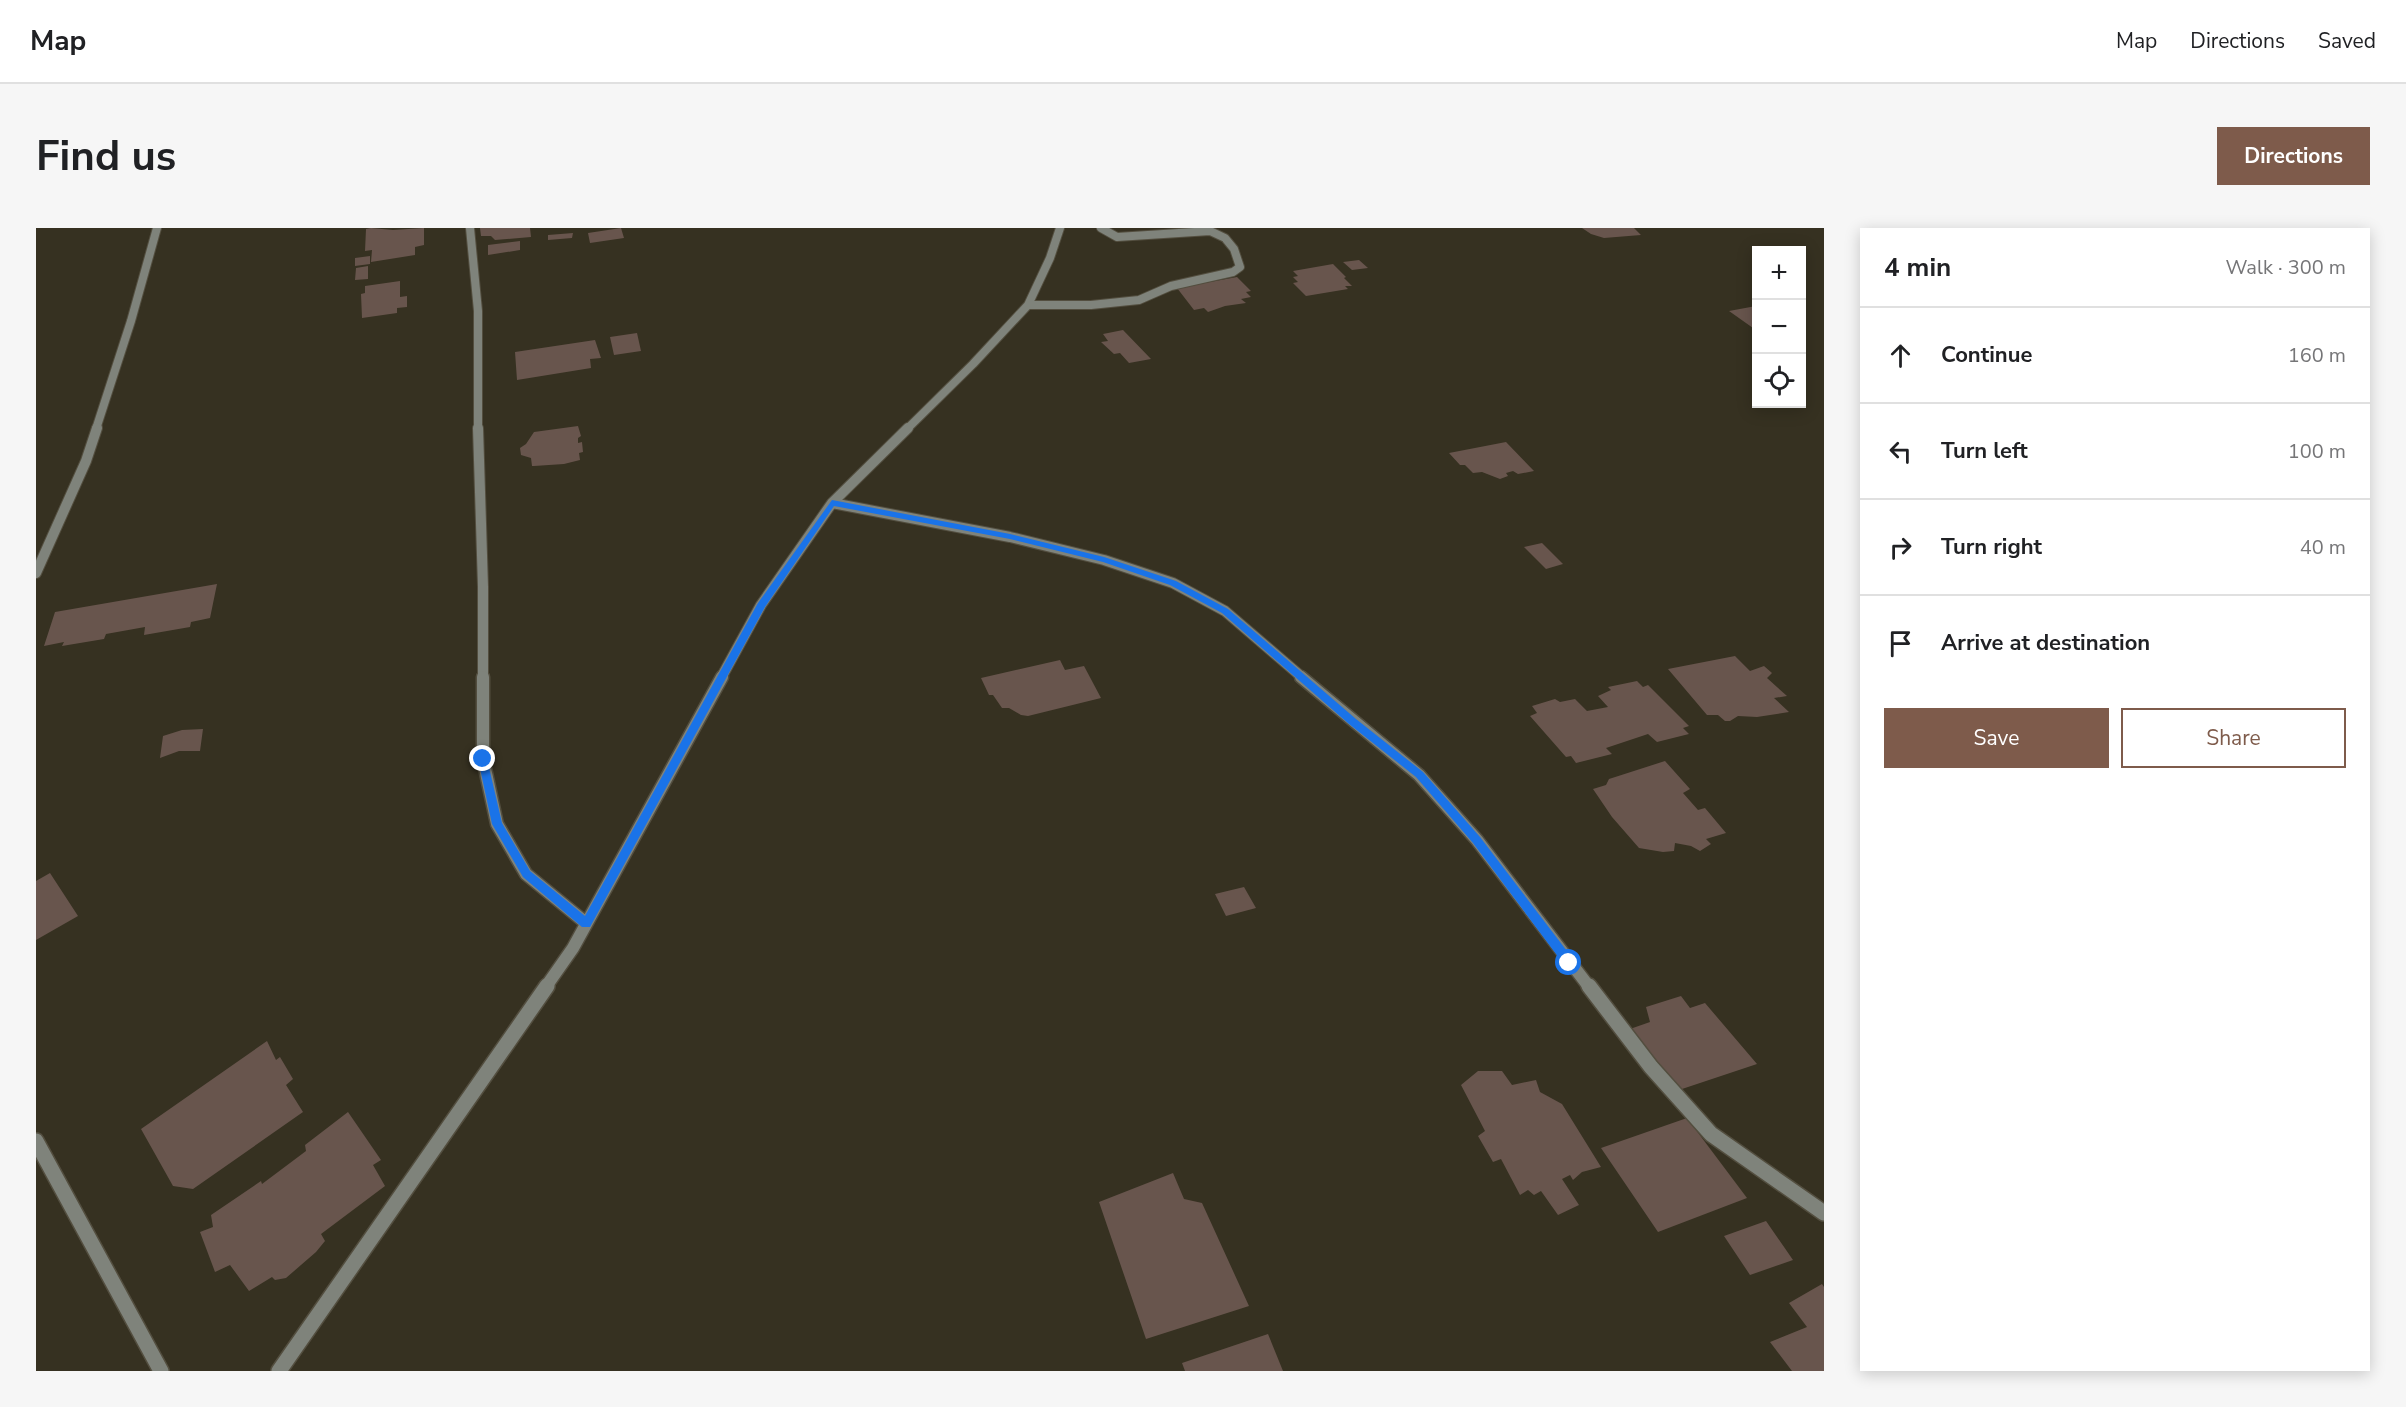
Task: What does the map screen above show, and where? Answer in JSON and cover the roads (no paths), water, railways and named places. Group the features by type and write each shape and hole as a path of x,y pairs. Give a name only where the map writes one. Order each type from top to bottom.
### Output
{"street":[{"path":"36,573 86,461 132,321 157,228"},
{"path":"470,228 478,311 478,460 483,587 483,759 497,824 526,874 586,923"},
{"path":"279,1371 566,957 761,605 832,503 973,364 1028,305 1050,258 1060,228"},
{"path":"1028,305 1091,305 1139,300 1171,286 1233,272 1240,267 1234,249 1225,238 1210,231 1117,237 1101,228"},
{"path":"832,503 1010,537 1104,560 1173,583 1225,611 1352,721 1419,775 1477,840 1651,1067 1711,1134 1824,1213"},
{"path":"36,1141 161,1371"}]}
